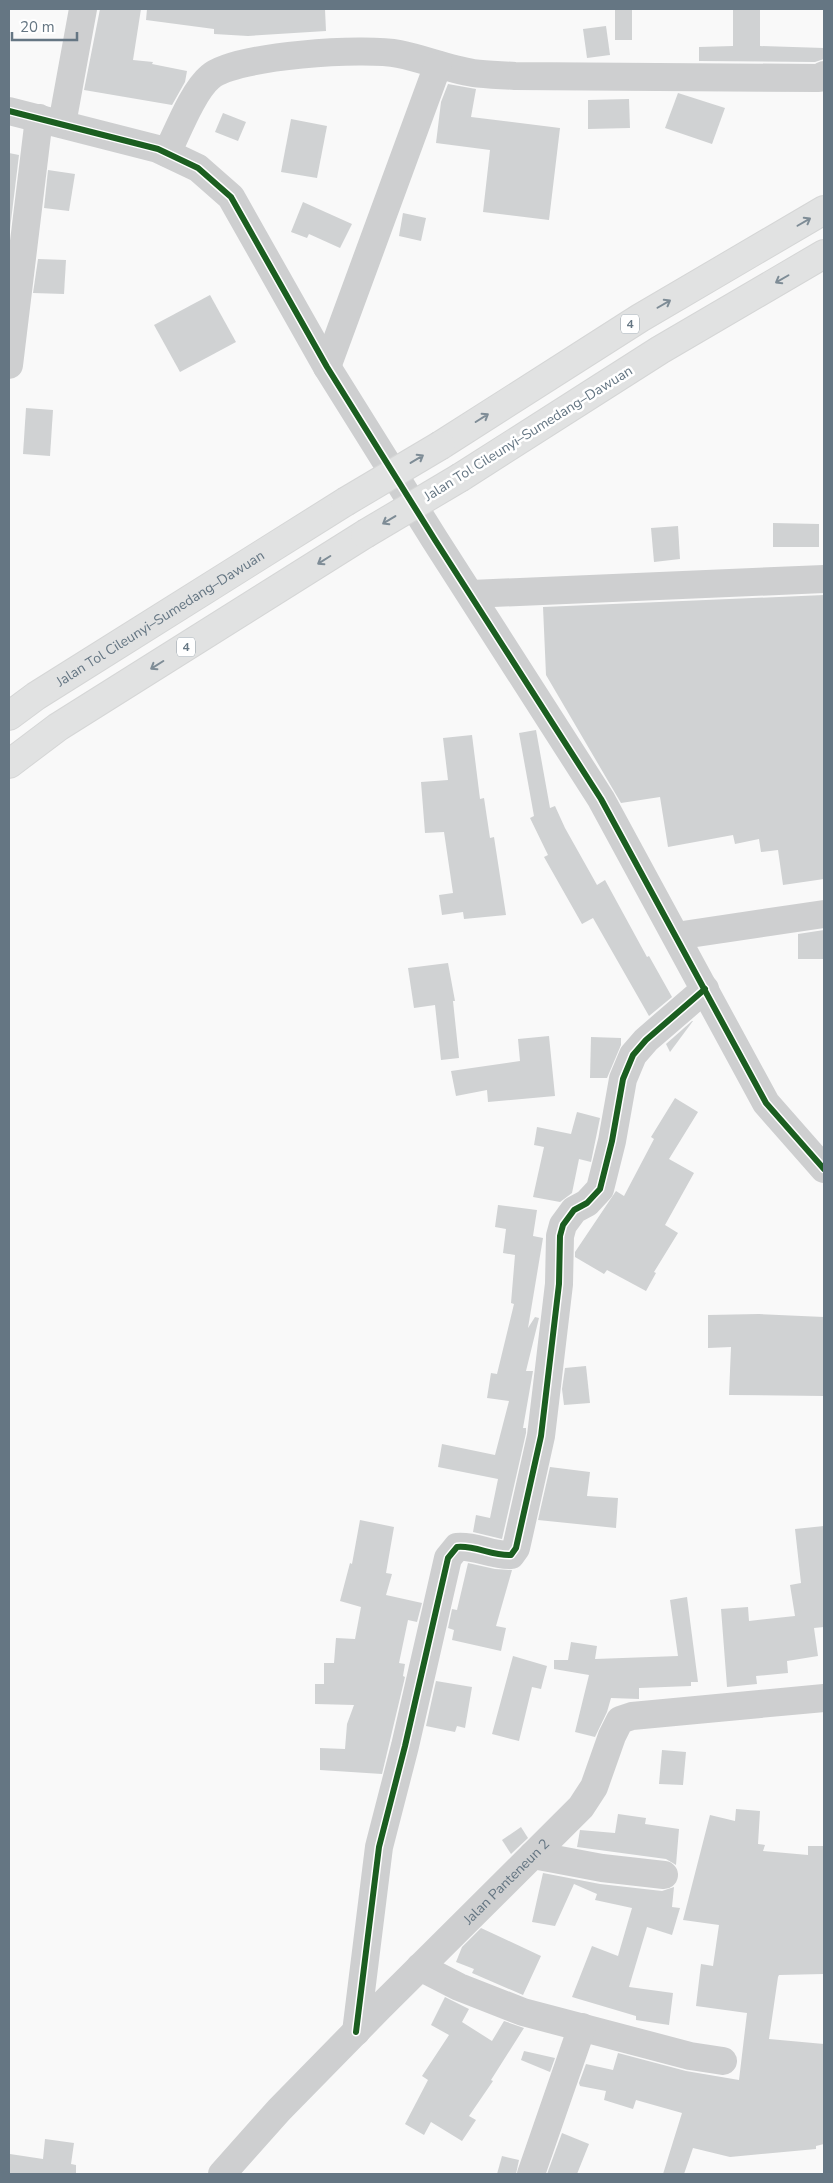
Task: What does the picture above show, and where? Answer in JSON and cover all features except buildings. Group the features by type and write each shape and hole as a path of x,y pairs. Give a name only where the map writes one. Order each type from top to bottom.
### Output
{"highway":[{"name":"Jalan Tol Cileunyi–Sumedang–Dawuan","path":"9,716 36,696 640,318 824,210"},
{"name":"Jalan Tol Cileunyi–Sumedang–Dawuan","path":"9,764 58,728 365,534 461,477 660,350 824,254"}],"street":[{"path":"9,365 51,121 83,9"},
{"path":"167,153 200,89 209,77 233,66 308,54 381,52 399,54 474,73 515,76 819,78 824,75"},
{"path":"327,367 438,65"},
{"path":"9,111 158,149 198,168 231,197 327,367 601,799 766,1103 824,1169"},
{"path":"471,594 824,579"},
{"path":"676,936 824,914"},
{"path":"356,2032 379,1847 413,1712 448,1558 456,1547 470,1547 502,1555 510,1554 516,1548 541,1436 559,1284 560,1236 563,1225 574,1210 587,1203 600,1189 612,1142 623,1080 633,1055 646,1040 705,990"},
{"name":"Jalan Panteneun 2","path":"222,2174 259,2132 356,2032 587,1800 617,1724 624,1717 824,1698"},
{"path":"533,1855 602,1868 664,1875"},
{"path":"420,1967 459,1987 523,2012 690,2056 723,2061"},
{"path":"531,2174 582,2027"}],"cycle path":[{"path":"9,111 158,149 198,168 231,197 327,367 601,799 766,1103 824,1169"},
{"path":"356,2032 379,1847 405,1746 448,1558 457,1547 504,1555 511,1555 516,1548 541,1436 559,1284 560,1236 563,1225 574,1210 587,1203 600,1189 612,1141 623,1079 633,1055 646,1040 705,989"}]}
